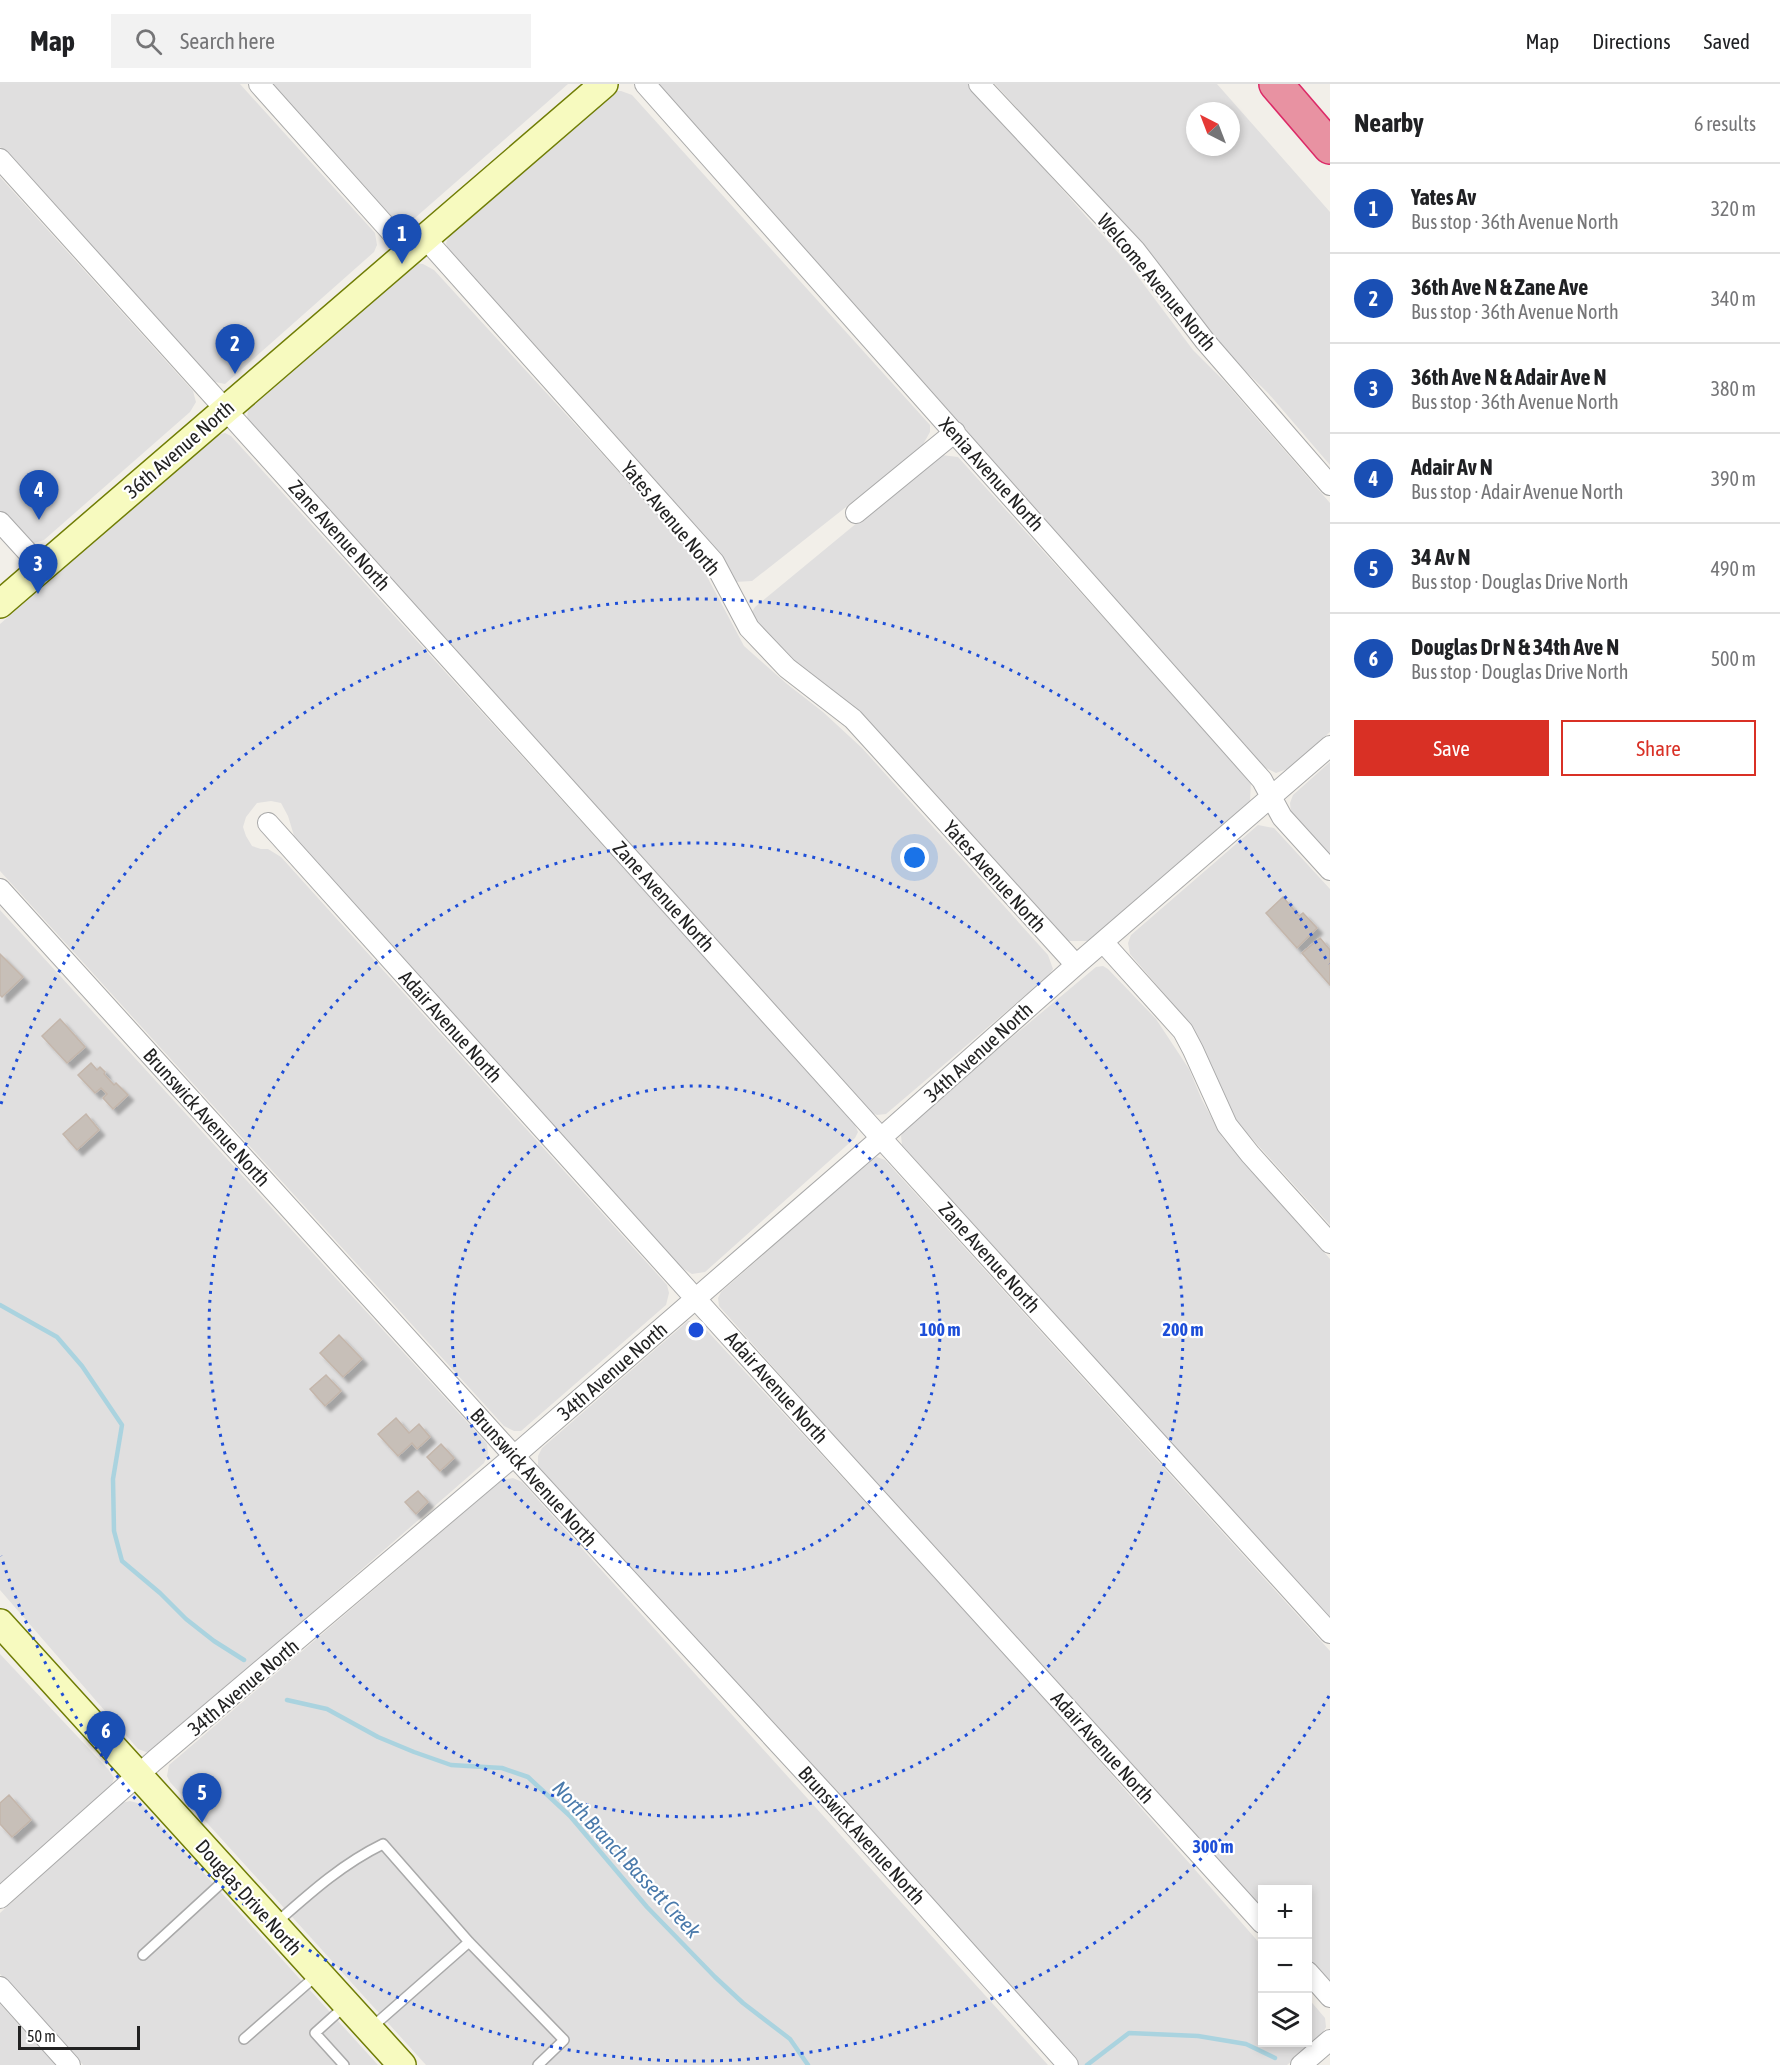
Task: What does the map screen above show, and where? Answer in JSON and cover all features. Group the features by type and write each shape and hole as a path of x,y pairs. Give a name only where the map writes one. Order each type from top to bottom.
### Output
{"highway":[{"path":"1276,84 1330,147"}],"street":[{"path":"259,84 392,233 424,237"},
{"name":"36th Avenue North","path":"0,604 604,84"},
{"name":"Xenia Avenue North","path":"645,84 1262,780 1282,817 1330,870"},
{"name":"Welcome Avenue North","path":"979,84 1136,250 1206,341 1330,485"},
{"name":"Zane Avenue North","path":"0,159 1330,1633"},
{"name":"Yates Avenue North","path":"424,237 714,562 749,628 787,668 853,719 1076,965"},
{"path":"856,513 955,432"},
{"path":"0,522 42,568"},
{"name":"34th Avenue North","path":"0,1898 139,1775 514,1456 1330,746"},
{"name":"Adair Avenue North","path":"268,823 695,1298 1258,1917"},
{"name":"Brunswick Avenue North","path":"0,889 514,1456 846,1817 1068,2065"},
{"path":"1103,942 1183,1032 1194,1050 1227,1125 1330,1243"},
{"name":"Douglas Drive North","path":"0,1623 347,2004 395,2061"},
{"path":"1312,1977 1330,1997"},
{"path":"0,1987 70,2065"},
{"path":"1300,2065 1330,2040"}],"lane":[{"path":"274,1925 323,1881 360,1855 383,1844 469,1942 564,2040 538,2065"},
{"path":"143,1955 230,1876"},
{"path":"369,2029 469,1942"},
{"path":"244,2039 318,1974"},
{"path":"344,2065 315,2033 347,2004"}],"shaded area":[{"path":"0,84 240,84 375,233 377,245 374,252 225,384 215,382 0,147"},
{"path":"268,84 568,84 408,224 400,226 392,223"},
{"path":"649,84 969,84 1130,266 1193,350 1225,382 1330,503 1330,732 1287,769 1276,773 1258,764"},
{"path":"995,84 1217,84 1233,102 1186,102 1186,156 1240,156 1240,110 1330,212 1330,465 1268,393 1223,349 1143,247"},
{"path":"614,91 632,95 930,425 930,432 921,448 752,581 735,582 449,254 446,243 451,232"},
{"path":"0,177 193,391 196,402 190,412 44,540 34,543 25,541 0,513"},
{"path":"415,263 423,264 434,270 669,527 703,569 744,646 862,748 1048,955 1053,969 1048,976 886,1114 877,1115 863,1109 247,419 248,409"},
{"path":"225,433 231,436 853,1121 858,1132 855,1138 705,1272 692,1274 679,1266 295,839 288,816 281,803 271,801 257,803 246,817 243,827 252,846 268,849 281,857 667,1285 669,1293 666,1305 521,1431 514,1431 504,1426 0,871 0,624 218,435"},
{"path":"942,455 958,457 1251,781 1250,801 1088,941 1068,941 877,731 782,653 763,633 753,616 752,612 755,607"},
{"path":"1330,762 1330,857 1291,813 1290,803 1293,795"},
{"path":"1258,825 1274,828 1330,889 1330,1225 1237,1122 1219,1091 1194,1032 1130,954 1128,943 1131,935"},
{"path":"0,910 487,1444 488,1454 484,1463 153,1751 146,1752 138,1749 0,1590"},
{"path":"1103,966 1156,1019 1189,1069 1202,1100 1222,1137 1330,1259 1330,1620 902,1145 901,1136 906,1126 1096,967"},
{"path":"877,1157 885,1160 1330,1651 1330,1982 1312,1962 1312,1885 1258,1885 1258,1904 932,1546 719,1306 718,1298 721,1292"},
{"path":"688,1321 700,1323 1018,1668 1258,1941 1258,2047 1309,2047 1287,2065 1077,2065 538,1466 538,1456 542,1448"},
{"path":"513,1478 522,1482 1048,2065 426,2065 167,1776 169,1765 502,1480"},
{"path":"0,1654 114,1778 112,1784 0,1884"},
{"path":"130,1801 141,1804 378,2065 83,2065 0,1974 0,1913 121,1803"},
{"path":"1312,2003 1325,2018 1326,2027 1320,2038 1312,2045"},
{"path":"0,2004 56,2065 0,2065"}],"building":[{"path":"1283,897 1299,916 1303,913 1317,928 1297,948 1266,913"},
{"path":"1320,938 1330,950 1330,985 1302,953"},
{"path":"0,954 23,977 2,997 0,995"},
{"path":"60,1019 85,1047 67,1063 42,1036"},
{"path":"91,1063 97,1070 100,1067 114,1085 116,1083 128,1095 113,1109 103,1098 107,1094 101,1088 95,1093 78,1075"},
{"path":"86,1114 99,1130 77,1150 63,1134"},
{"path":"339,1335 362,1359 343,1377 320,1353"},
{"path":"326,1375 341,1391 325,1406 310,1389"},
{"path":"396,1418 409,1433 419,1424 430,1437 417,1449 412,1443 398,1456 378,1434"},
{"path":"441,1444 454,1458 440,1471 427,1457"},
{"path":"418,1491 428,1502 416,1514 405,1502"},
{"path":"9,1795 31,1820 12,1837 0,1824 0,1803"}],"waterway":[{"name":"North Branch Bassett Creek","path":"0,1305 57,1337 82,1366 122,1425 113,1479 114,1531 122,1561 160,1593 186,1619 214,1641 244,1660"},
{"name":"North Branch Bassett Creek","path":"287,1700 327,1709 378,1737 451,1765 502,1768 528,1777 570,1816 647,1907 715,1977 743,2003 790,2039 808,2065"},
{"name":"North Branch Bassett Creek","path":"1087,2065 1129,2033 1198,2036 1246,2044 1275,2058"}],"place":[{"name":"Yates Av","path":"402,264"},
{"name":"36th Ave N & Zane Ave","path":"235,374"},
{"name":"Adair Av N","path":"39,520"},
{"name":"36th Ave N & Adair Ave N","path":"38,594"},
{"name":"Douglas Dr N & 34th Ave N","path":"106,1761"},
{"name":"34 Av N","path":"202,1823"}]}
